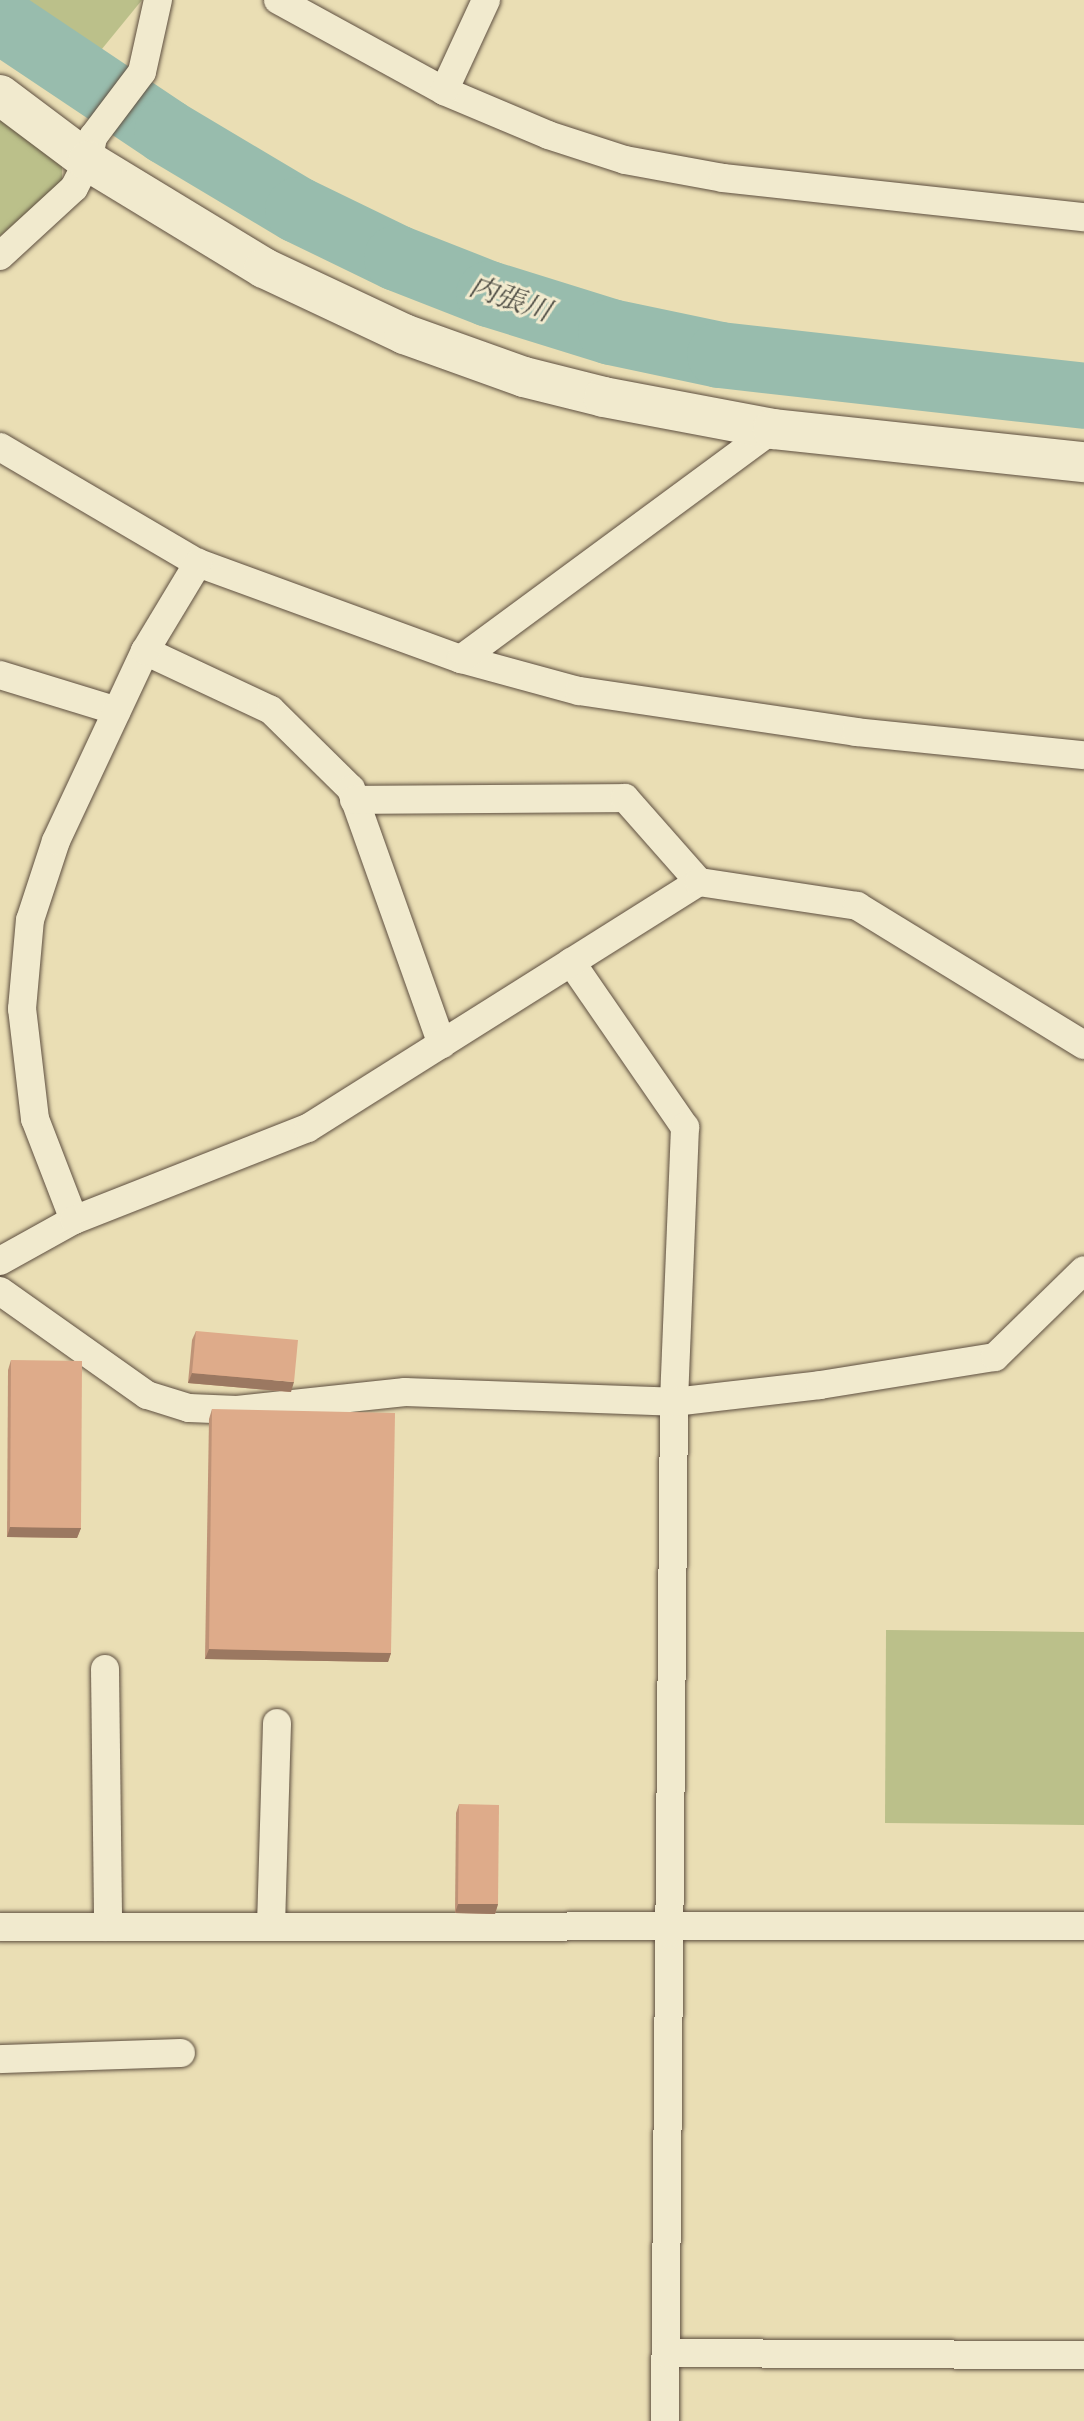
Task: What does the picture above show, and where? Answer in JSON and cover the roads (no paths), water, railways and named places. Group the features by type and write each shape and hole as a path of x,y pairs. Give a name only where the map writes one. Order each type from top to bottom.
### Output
{"street":[{"path":"0,256 74,188 90,149 142,72 158,0"},
{"path":"278,0 444,91 548,135 625,160 723,178 1084,217"},
{"path":"444,91 486,0"},
{"path":"0,95 90,149 264,268 404,334 524,377 604,397 773,429 1084,462"},
{"path":"461,659 773,429"},
{"path":"0,447 198,563 461,659 579,691 856,732 1084,755"},
{"path":"74,1220 35,1119 22,1009 30,920 56,841 145,651 198,563"},
{"path":"145,651 271,710 351,789 442,1044"},
{"path":"0,675 117,711"},
{"path":"354,800 625,798 699,882 857,906 1084,1045"},
{"path":"0,1261 74,1220 308,1128 699,882"},
{"path":"571,962 685,1127 674,1402 665,2421"},
{"path":"0,1291 147,1395 189,1408 237,1410 405,1392 674,1402 820,1385 995,1357 1084,1270"},
{"path":"105,1669 108,1927"},
{"path":"271,1926 277,1723"},
{"path":"0,1927 1084,1926"},
{"path":"0,2059 181,2053"},
{"path":"666,2353 1084,2355"}],"waterway":[{"name":"内張川","path":"0,20 167,132 298,210 397,258 489,294 611,332 720,355 1084,396"}]}
